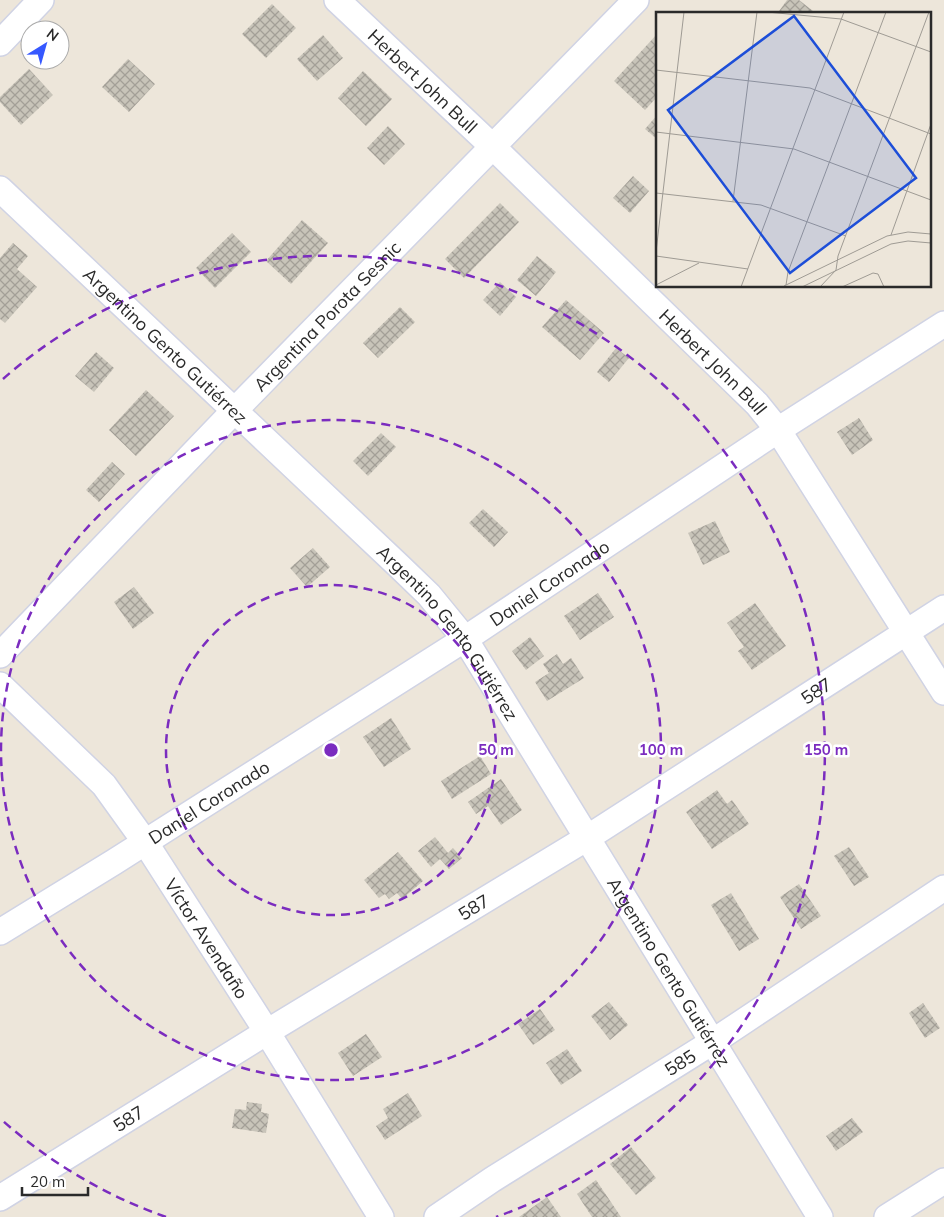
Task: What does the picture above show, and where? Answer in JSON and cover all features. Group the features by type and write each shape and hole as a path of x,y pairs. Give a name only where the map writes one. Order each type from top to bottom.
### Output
{"street":[{"path":"0,43 41,0"},
{"name":"Herbert John Bull","path":"337,0 493,147 757,404 778,430 944,692"},
{"name":"Argentina Porota Sesnic","path":"0,655 234,411 636,0"},
{"name":"Argentino Gento Gutiérrez","path":"0,189 406,572 465,639 714,1041 820,1217"},
{"name":"Daniel Coronado","path":"0,932 465,639 778,430 944,324"},
{"name":"587","path":"0,1198 266,1032 587,838 944,608"},
{"name":"Víctor Avendaño","path":"0,685 104,785 145,842 381,1217"},
{"name":"585","path":"437,1217 493,1179 714,1041 944,888"},
{"path":"888,1217 944,1182"}],"building":[{"path":"787,0 799,0 813,11 812,12 778,12"},
{"path":"272,4 296,28 266,58 242,34"},
{"path":"323,35 343,58 317,81 297,59"},
{"path":"656,35 656,98 645,110 614,81"},
{"path":"128,59 155,84 129,112 102,87"},
{"path":"28,70 53,95 21,125 0,102 0,97"},
{"path":"363,71 392,99 366,126 338,98"},
{"path":"656,116 656,138 645,129"},
{"path":"388,126 405,144 384,165 367,148"},
{"path":"633,176 649,191 630,213 613,198"},
{"path":"500,203 519,222 464,278 445,259"},
{"path":"302,220 328,243 291,284 266,261"},
{"path":"232,233 251,252 215,288 196,268"},
{"path":"13,243 28,256 17,269 37,287 5,323 0,319 0,258"},
{"path":"537,256 556,272 536,296 517,280"},
{"path":"500,282 516,297 500,316 483,300"},
{"path":"566,300 604,333 580,360 542,327"},
{"path":"400,307 415,322 378,358 363,343"},
{"path":"616,348 629,358 609,382 597,372"},
{"path":"96,352 114,368 94,392 75,376"},
{"path":"146,390 174,416 136,456 109,430"},
{"path":"859,418 873,440 852,455 837,432"},
{"path":"381,433 396,447 368,476 353,461"},
{"path":"112,462 125,474 99,502 86,490"},
{"path":"483,509 508,532 494,547 469,523"},
{"path":"715,521 730,552 703,565 688,533"},
{"path":"313,548 330,567 307,587 290,568"},
{"path":"134,587 154,613 133,629 114,602"},
{"path":"598,593 614,617 580,640 564,616"},
{"path":"755,603 786,646 752,670 738,651 744,647 727,623"},
{"path":"530,637 544,656 526,670 512,651"},
{"path":"557,654 563,664 571,658 584,678 547,701 535,682 549,673 543,664"},
{"path":"391,718 411,749 384,767 363,737"},
{"path":"480,756 491,774 452,799 441,781"},
{"path":"501,779 522,810 501,825 488,806 476,814 468,802"},
{"path":"717,790 727,804 732,800 749,824 712,849 686,812"},
{"path":"435,837 448,853 453,848 462,858 449,869 440,859 431,867 418,851"},
{"path":"849,847 869,877 854,886 834,856"},
{"path":"398,852 423,881 402,899 397,893 389,899 385,894 379,898 364,880"},
{"path":"799,884 821,916 801,929 780,897"},
{"path":"731,893 759,939 739,951 711,905"},
{"path":"609,1002 628,1025 610,1040 591,1016"},
{"path":"923,1003 940,1028 925,1038 909,1013"},
{"path":"540,1009 555,1030 533,1045 518,1024"},
{"path":"366,1034 382,1057 353,1076 338,1053"},
{"path":"567,1049 582,1071 561,1085 546,1063"},
{"path":"408,1093 422,1116 385,1140 376,1126 388,1118 383,1109"},
{"path":"247,1102 262,1104 261,1112 269,1114 266,1133 232,1128 235,1109 246,1110"},
{"path":"852,1118 863,1132 836,1151 826,1136"},
{"path":"631,1147 656,1178 636,1195 610,1164"},
{"path":"596,1180 621,1217 592,1217 577,1194"},
{"path":"547,1197 561,1217 519,1217"}]}
